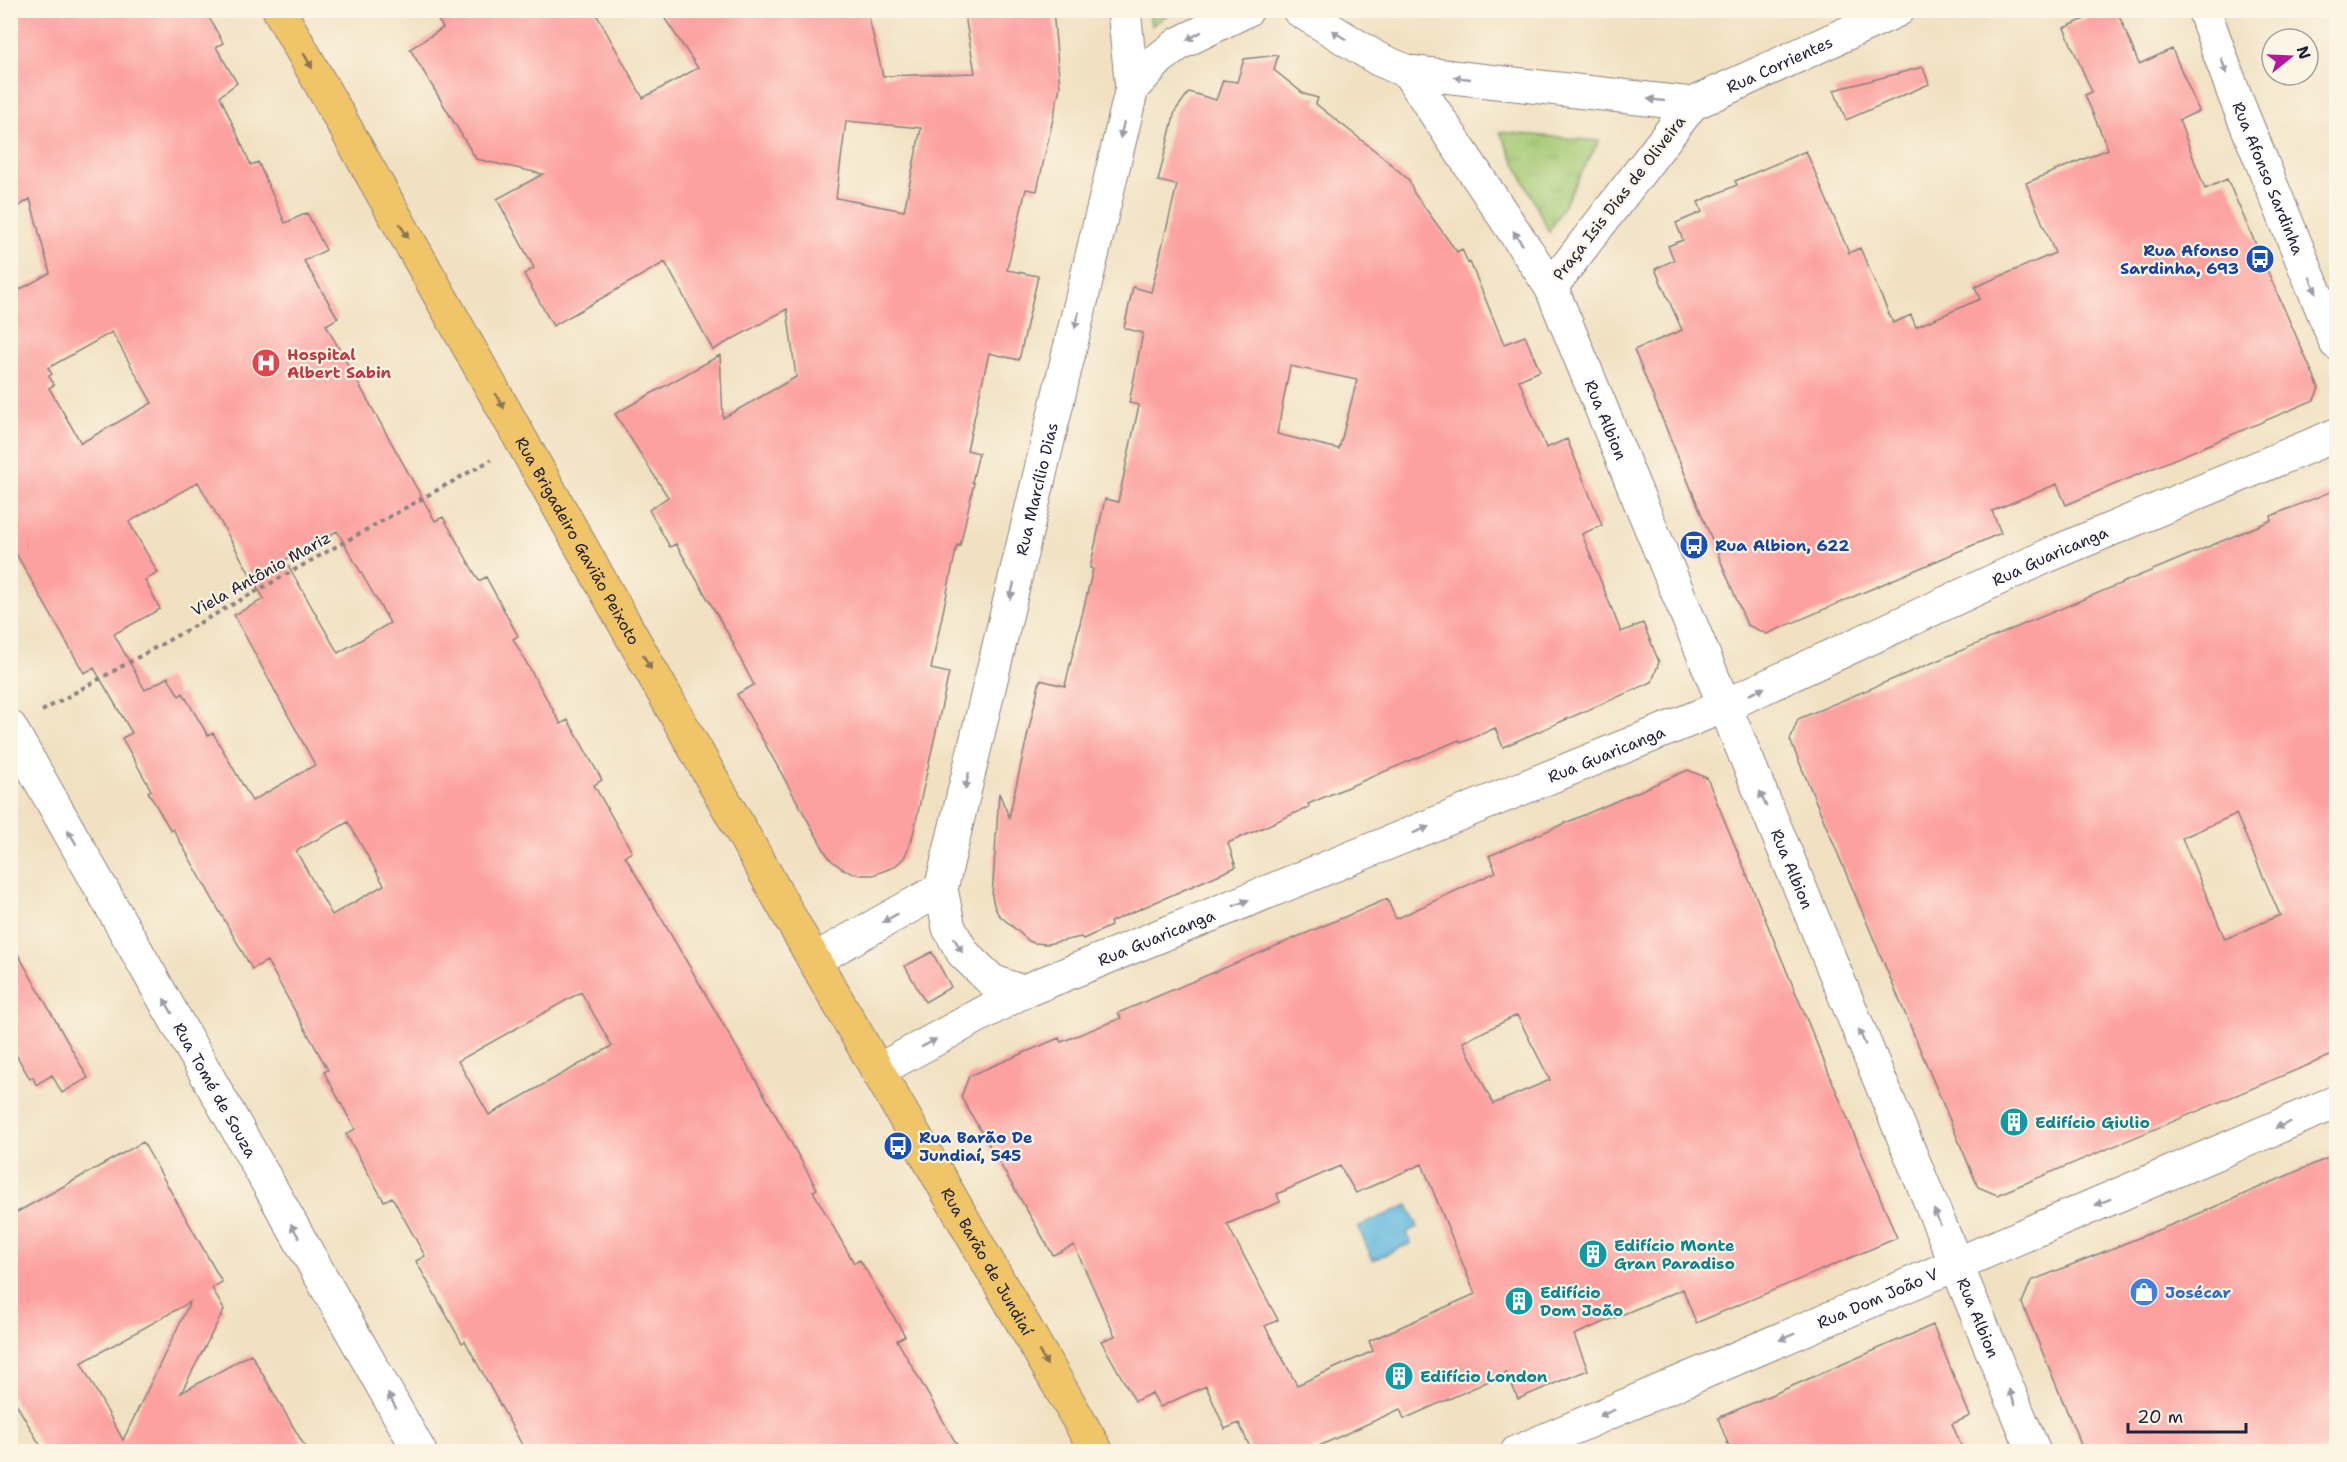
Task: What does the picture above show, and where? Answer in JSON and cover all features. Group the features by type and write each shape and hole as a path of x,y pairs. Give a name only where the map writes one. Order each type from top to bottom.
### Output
{"main road":[{"name":"Rua Brigadeiro Gavião Peixoto","path":"279,10 877,1071"},
{"name":"Rua Barão de Jundiaí","path":"877,1071 1097,1452"}],"street":[{"name":"Rua Marcílio Dias","path":"1022,992 992,981 963,953 949,928 941,889 1132,88 1125,10"},
{"name":"Rua Marcílio Dias","path":"1132,88 1160,58 1180,44 1247,10"},
{"path":"1299,10 1378,59 1408,72"},
{"name":"Rua Corrientes","path":"1692,104 1898,10"},
{"name":"Rua Afonso Sardinha","path":"2204,10 2234,94 2337,343"},
{"name":"Praça Isis Dias de Oliveira","path":"1408,72 1692,104"},
{"name":"Praça Isis Dias de Oliveira","path":"1408,72 1551,286 1692,104"},
{"name":"Rua Albion","path":"1551,286 2034,1452"},
{"name":"Rua Guaricanga","path":"877,1071 1022,992 1724,706 2047,556 2337,435"},
{"name":"Rua Tomé de Souza","path":"11,728 420,1452"},
{"path":"814,960 941,889"},
{"name":"Rua Dom João V","path":"1517,1452 2337,1102"}],"path":[{"name":"Viela Antônio Mariz","path":"11,728 523,442"}],"green space":[{"path":"1149,10 1173,10 1173,11 1151,26"},
{"path":"1500,132 1599,141 1549,232"}],"water":[{"path":"1408,1205 1418,1227 1407,1232 1411,1243 1373,1260 1358,1227"}],"building":[{"path":"10,10 205,10 223,43 216,47 237,83 220,96 251,165 258,162 285,223 307,213 326,250 304,261 338,318 326,325 435,521 443,517 479,581 486,577 518,636 513,639 561,724 568,720 602,780 594,785 632,852 625,856 765,1096 817,1189 813,1191 854,1263 860,1260 905,1336 897,1340 961,1452 526,1452 465,1341 462,1343 416,1261 425,1256 392,1197 384,1201 346,1134 355,1129 324,1072 328,1070 267,961 252,969 173,829 171,831 148,792 151,790 122,738 132,733 94,668 84,673 10,543 10,295 50,273 30,199 10,212","holes":["112,332 152,403 81,443 49,388 54,385 48,368","198,482 264,599 234,615 315,765 252,801 213,733 208,736 183,693 179,696 168,677 145,690 114,634 160,609 145,580 158,573 129,522","337,531 390,623 338,653 285,560","348,822 384,885 332,915 296,851","581,992 612,1046 489,1115 458,1061"]},
{"path":"432,10 594,10 643,98 698,68 659,10 867,10 883,76 975,73 964,10 1053,10 1060,87 1037,191 1026,189 1007,270 1038,276 1019,360 989,353 967,450 979,453 972,482 974,483 960,546 957,545 931,669 949,673 912,839 904,858 894,867 873,875 859,875 843,869 826,853 737,694 754,685 734,644 676,544 670,547 649,510 668,497 615,414 720,355 723,418 796,377 787,309 713,350 665,262 553,326 524,274 534,268 497,199 543,174 476,159 410,49 443,28","holes":["846,121 921,128 904,211 836,198"]},
{"path":"2105,10 2117,10 2139,64 2172,49 2199,111 2179,120 2205,189 2227,179 2319,388 2314,400 2066,505 2057,484 1992,511 2001,533 1767,634 1747,625 1634,350 1682,330 1655,269 1674,260 1668,246 1683,240 1676,223 1702,212 1698,202 1737,185 1735,181 1806,151 1849,253 1860,248 1893,323 1911,315 1916,327 1980,299 1975,287 2055,253 2026,183 2108,149 2085,95 2092,92 2064,28"},
{"path":"1278,55 1274,70 1304,94 1318,98 1316,104 1409,180 1414,193 1457,252 1462,249 1468,263 1470,262 1504,344 1525,336 1540,371 1519,380 1546,448 1567,439 1602,525 1582,534 1621,632 1643,623 1659,662 1652,682 1503,747 1495,728 1461,743 1459,740 1308,804 1309,807 1228,843 1236,867 1110,922 1111,926 1083,939 1081,937 1047,944 1034,943 998,914 994,905 992,896 999,793 1009,817 1040,680 1065,686 1093,569 1090,568 1105,499 1118,502 1139,405 1129,403 1143,333 1124,328 1133,287 1151,292 1177,185 1158,181 1175,111 1189,92 1216,100 1223,80 1237,82 1244,59","holes":["1290,366 1357,380 1339,449 1277,434"]},
{"path":"1923,67 1929,84 1846,120 1834,90"},
{"path":"2337,489 2337,1053 1997,1195 1978,1187 1790,740 1798,719 2272,520 2271,516","holes":["2236,814 2280,915 2225,939 2182,838"]},
{"path":"1688,770 1707,778 1897,1238 1696,1323 1683,1289 1574,1335 1588,1370 1518,1399 1507,1373 1404,1419 1400,1409 1306,1452 1252,1452 1239,1423 1225,1429 1206,1386 1160,1407 1152,1393 1135,1401 1101,1341 1115,1336 1074,1245 1053,1255 961,1097 969,1076 1059,1038 1061,1042 1121,1018 1118,1013 1387,899 1396,919 1496,872 1489,856","holes":["1517,1015 1550,1080 1493,1104 1463,1042","1422,1164 1475,1294 1369,1341 1373,1351 1297,1385 1265,1326 1278,1320 1227,1224 1280,1202 1277,1194 1340,1166 1356,1193"]},
{"path":"10,940 88,1078 62,1093 52,1075 36,1085 33,1077 30,1079 10,1044"},
{"path":"932,952 951,987 925,1002 905,966"},
{"path":"143,1142 222,1282 212,1288 224,1310 181,1393 251,1354 308,1452 44,1452 10,1393 10,1216","holes":["190,1302 123,1440 81,1363"]},
{"path":"2337,1154 2337,1452 2084,1452 2022,1303 2031,1281 2198,1214"},
{"path":"1933,1325 1970,1416 1952,1424 1964,1452 1731,1452 1718,1418"}],"place":[{"name":"Rua Afonso Sardinha, 693","path":"2260,259"},
{"name":"Hospital Albert Sabin","path":"266,363"},
{"name":"Rua Albion, 622","path":"1694,545"},
{"name":"Edifício Giulio","path":"2014,1122"},
{"name":"Rua Barão De Jundiaí, 545","path":"898,1146"},
{"name":"Edifício Monte Gran Paradiso","path":"1593,1254"},
{"name":"Josécar","path":"2144,1292"},
{"name":"Edifício Dom João","path":"1519,1301"},
{"name":"Edifício London","path":"1399,1376"}]}
